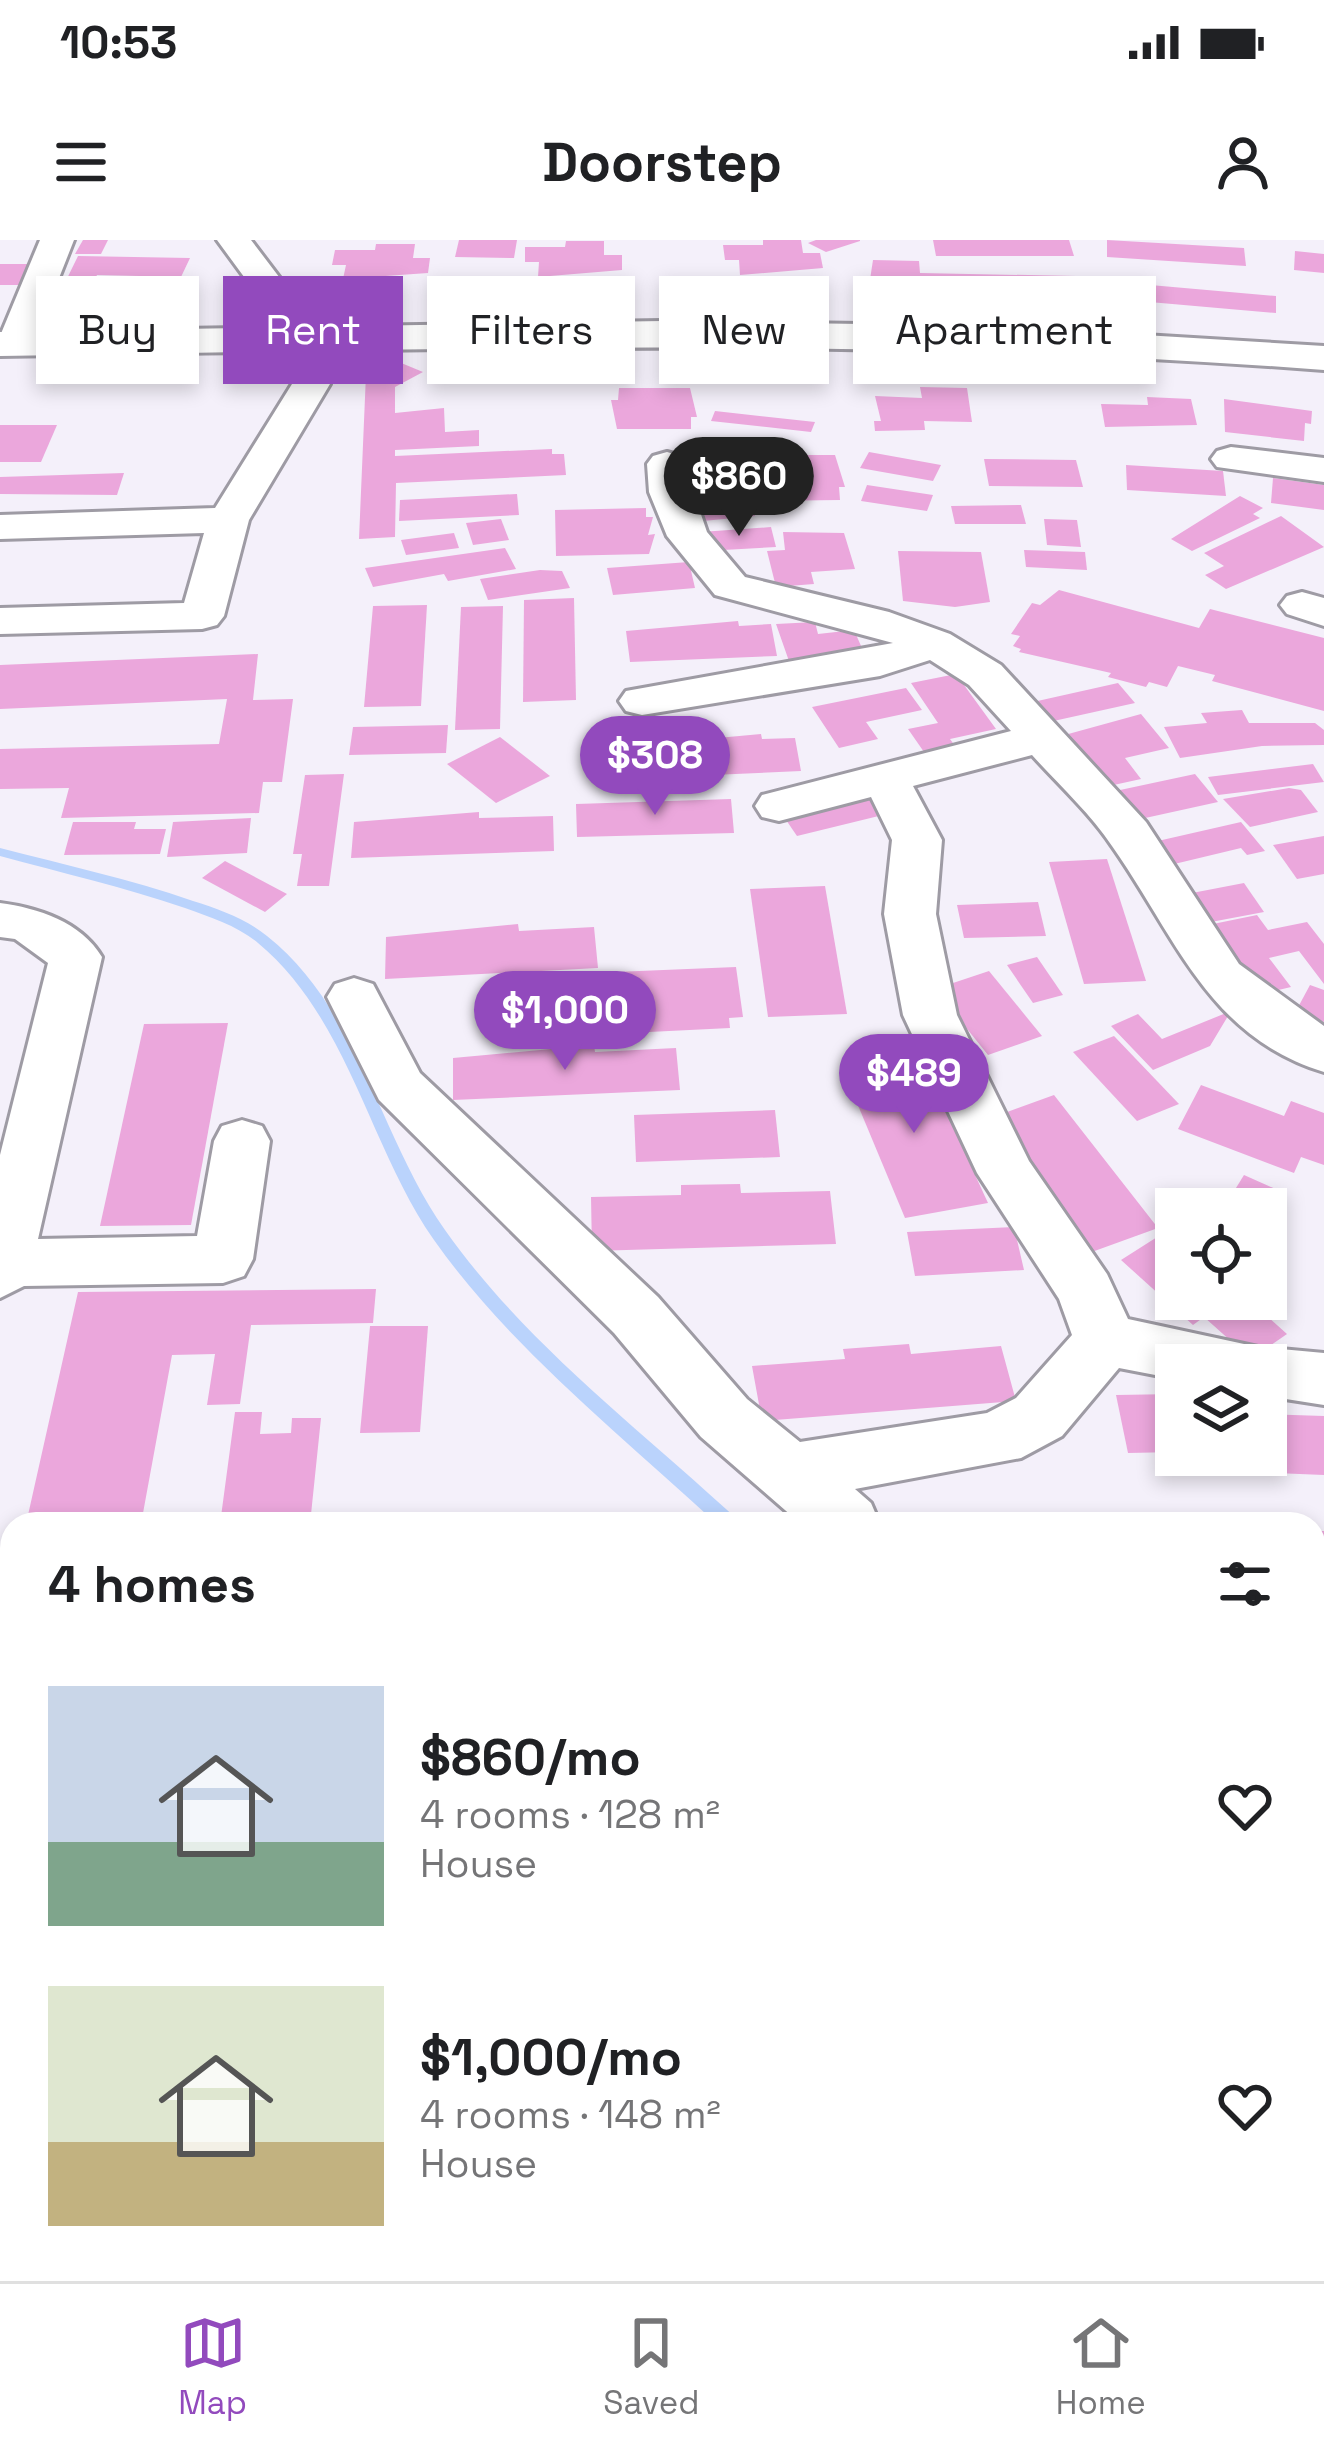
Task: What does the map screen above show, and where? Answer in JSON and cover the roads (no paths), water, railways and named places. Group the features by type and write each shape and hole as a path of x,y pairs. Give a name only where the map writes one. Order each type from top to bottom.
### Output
{"main road":[{"path":"403,339 891,334 1168,345 1324,358"},
{"path":"8,344 223,341"}],"street":[{"path":"234,240 269,257 278,276"},
{"path":"8,344 42,248"},
{"path":"0,621 202,616 228,520 310,384"},
{"path":"1231,459 1324,470"},
{"path":"667,464 669,492 688,536 730,586 874,621 934,643 985,675 1129,833 1220,977 1260,1012 1324,1052"},
{"path":"0,527 228,520"},
{"path":"642,701 880,663 934,643"},
{"path":"778,806 1044,736"},
{"path":"885,777 917,839 910,914 930,1015 997,1154 1086,1291 1106,1340"},
{"path":"0,920 29,924 76,957 22,1076 1,1268 223,1259 242,1141"},
{"path":"354,998 399,1086 636,1315 724,1418 834,1512"},
{"path":"1106,1340 1155,1349"},
{"path":"789,1472 998,1438 1039,1417 1106,1340"},
{"path":"1287,1373 1324,1379"}],"waterway":[{"path":"0,852 172,898 260,937 315,997 418,1200 470,1274 577,1386 717,1512"}]}
